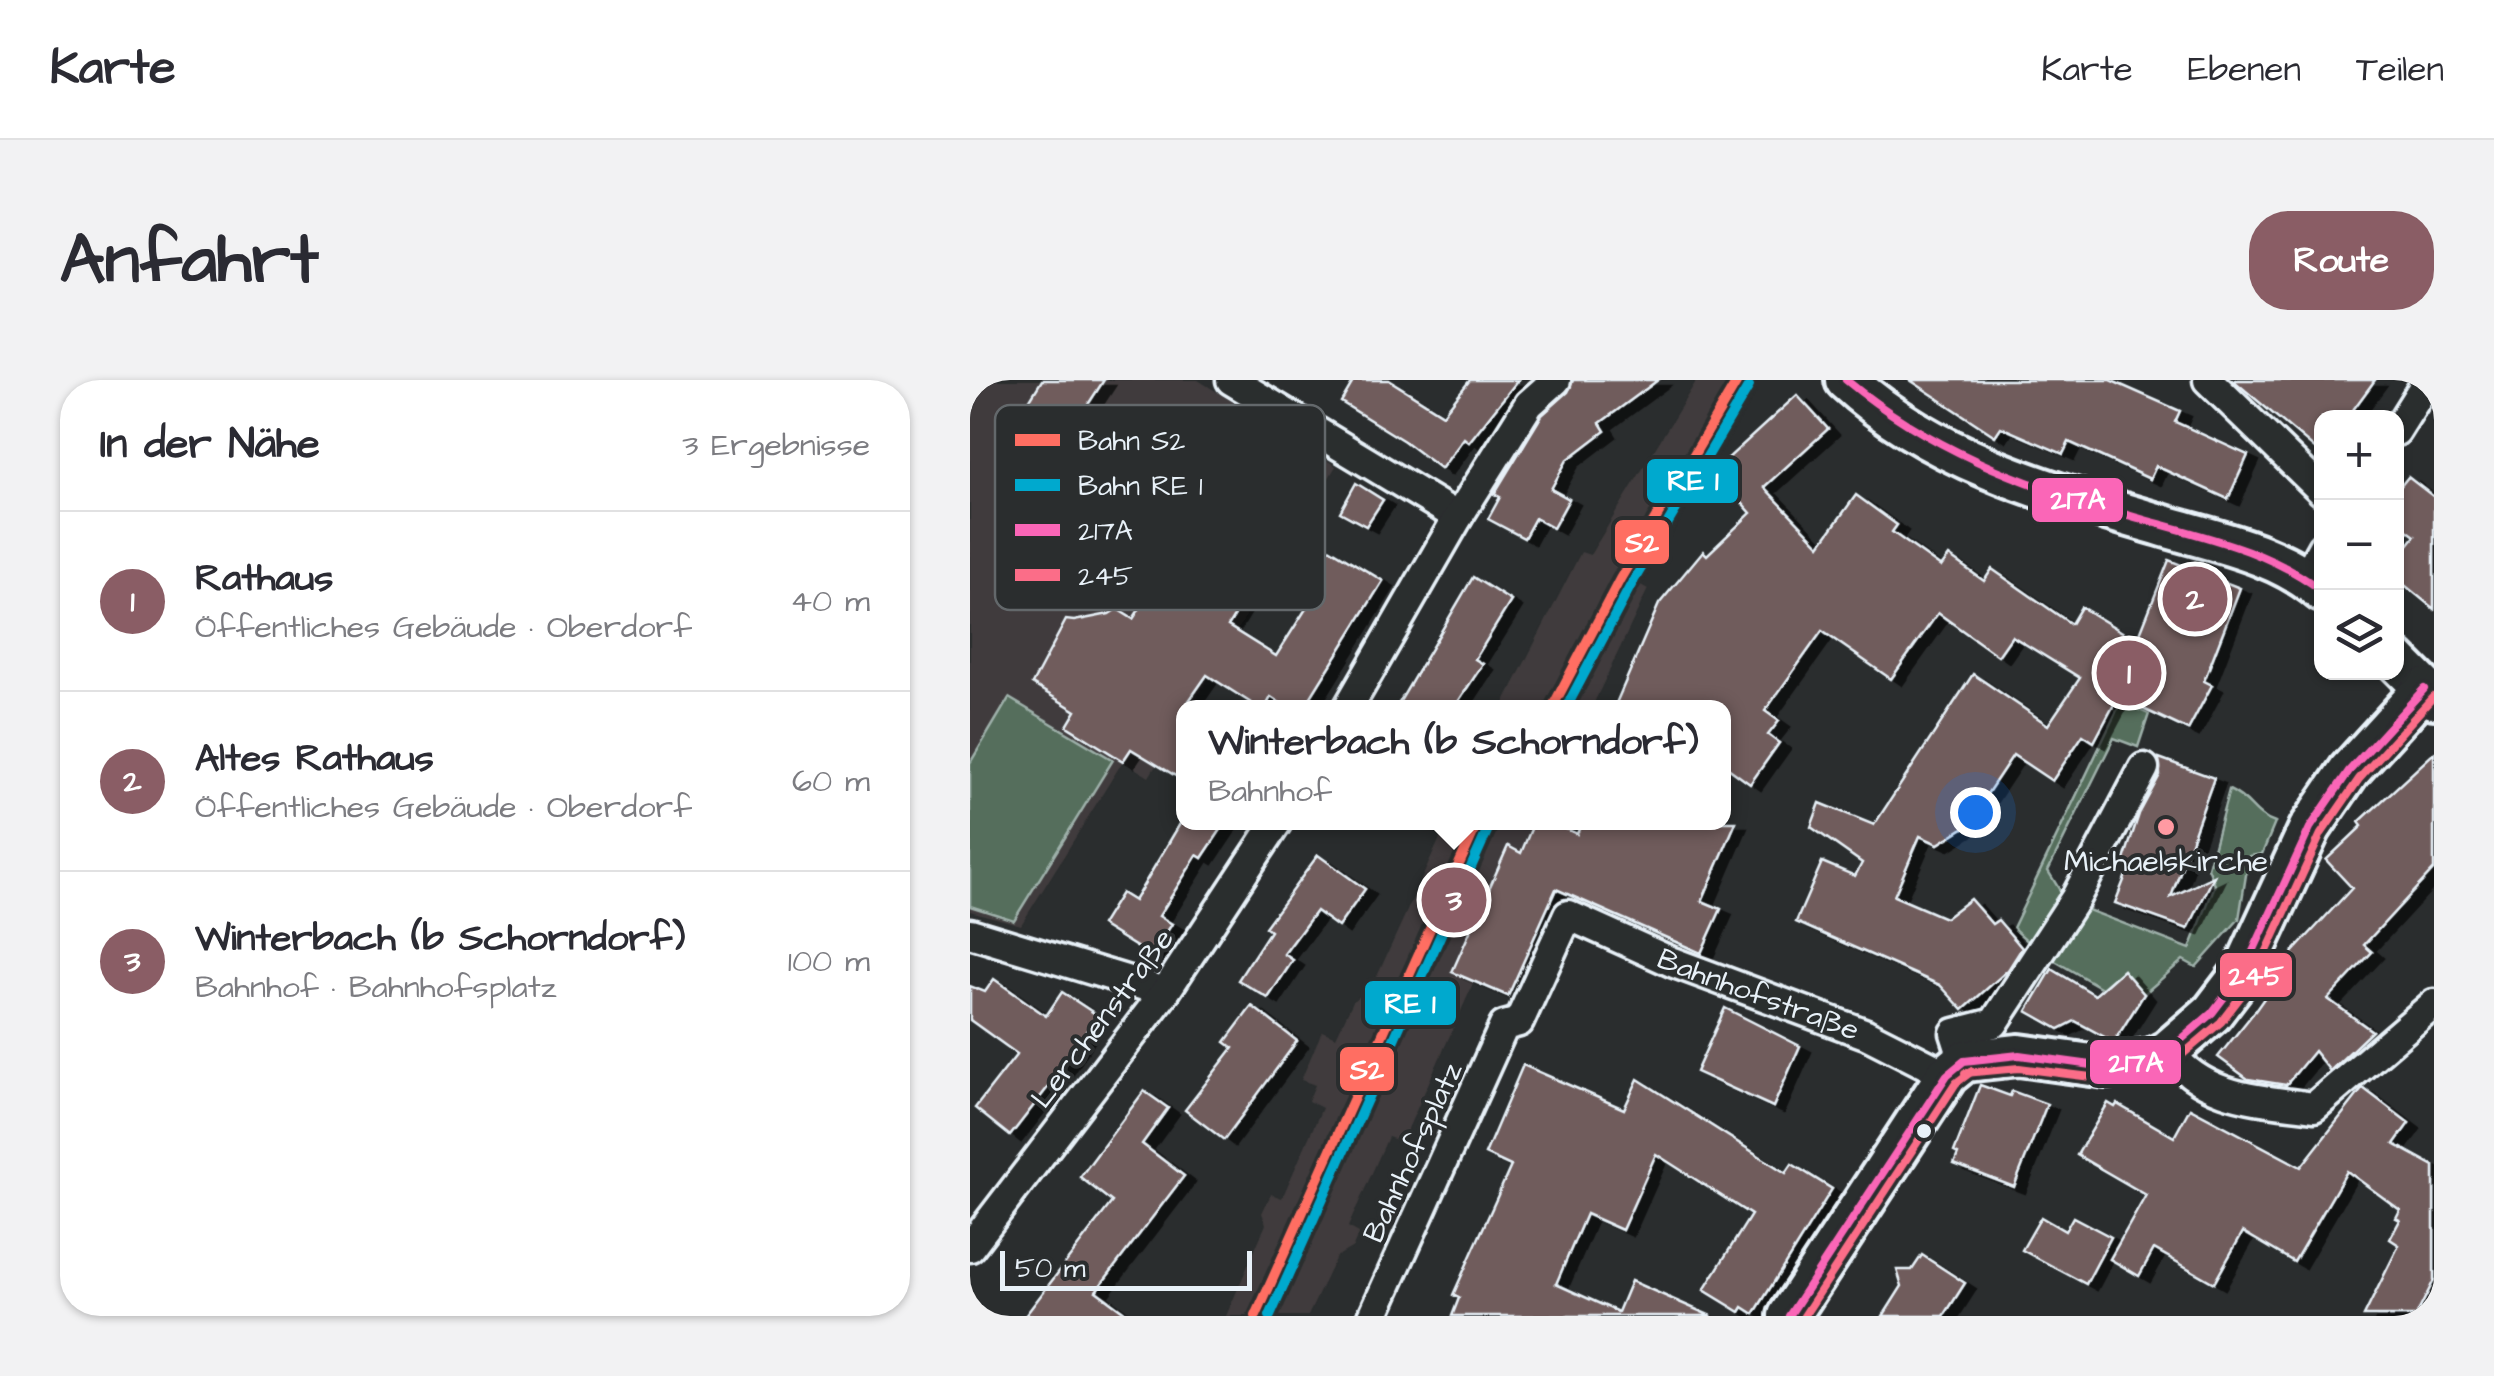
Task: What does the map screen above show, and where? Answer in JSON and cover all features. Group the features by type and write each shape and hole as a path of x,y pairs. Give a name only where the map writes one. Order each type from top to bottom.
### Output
{"street":[{"path":"1232,380 1274,405"},
{"path":"1353,700 1458,516 1528,404 1556,380"},
{"path":"1846,380 1914,431 1970,460 2070,498 2314,571"},
{"path":"2208,380 2314,483"},
{"path":"2404,418 2428,380"},
{"path":"1325,436 1458,516"},
{"path":"1956,1068 2019,1055 2106,1067 2153,1059 2212,1013 2244,971 2310,828 2349,771 2429,694 2404,668"},
{"path":"1789,1316 1956,1068 1955,1032 1994,1022 2075,899 2144,768"},
{"name":"Lerchenstraße","path":"970,1246 1166,992 1272,830"},
{"name":"Bahnhofstraße","path":"1568,915 1672,962 1956,1068"},
{"name":"Bahnhofsplatz","path":"1372,1316 1504,1026 1519,1022 1568,915"},
{"path":"970,933 1166,992"},
{"path":"2168,1051 2184,1071 2201,1083 2244,1097 2314,1107 2434,1004"}],"shaded area":[{"path":"970,380 1198,380 1238,405 995,405 995,610 1249,610 1195,700 1176,700 1176,732 1149,777 1123,761 1021,925 970,911"},
{"path":"1697,380 1753,380 1637,583 1648,589 1595,700 1506,700 1581,552 1590,555"},
{"path":"1325,459 1336,466 1325,484"},
{"path":"1444,830 1531,830 1474,982 1402,1142 1388,1137 1348,1227 1359,1233 1353,1247 1336,1257 1308,1316 1226,1316 1266,1224 1262,1213 1271,1194 1282,1198 1322,1108 1308,1101 1315,1085 1301,1080 1322,1031 1336,1037 1353,1001 1374,983"}],"green space":[{"path":"1009,698 1113,760 1014,920 970,906 970,763"},
{"path":"2121,702 2149,714 2138,747 2114,738 2048,871 2067,902 2190,949 2215,885 2208,868 2229,790 2275,823 2262,854 2249,856 2239,919 2196,967 2183,960 2144,994 2123,970 2102,988 2041,953 2013,928"}],"building":[{"path":"1042,380 1104,380 1088,405 1027,405"},
{"path":"1354,380 1389,380 1443,414 1470,380 1518,380 1469,442 1464,438 1441,469 1341,402"},
{"path":"1573,380 1658,380 1600,423 1605,431 1567,460 1551,489 1569,499 1553,528 1535,518 1524,538 1488,519 1500,497 1494,494 1542,415 1568,392"},
{"path":"1910,380 2110,380 2180,411 2175,422 2248,455 2228,499 2156,466 2150,479 2069,442 2063,454 2001,427 1995,436"},
{"path":"2233,380 2375,380 2353,410 2314,410 2314,448"},
{"path":"1797,395 1828,429 1764,487 1820,545 1856,495 1897,525 1892,532 1941,567 1949,556 1984,581 1992,569 2071,624 2081,607 2137,641 2169,560 2240,588 2204,681 2212,685 2188,730 2118,697 2094,742 2083,735 2052,781 2013,755 1965,827 1938,844 1920,836 1894,896 1945,918 1970,899 1992,924 1998,920 2022,948 2008,970 1963,1010 1940,985 1796,922 1822,862 1855,876 1862,863 1811,827 1820,803 1874,825 1973,674 2048,725 2080,678 2012,636 1998,656 1938,613 1891,679 1822,631 1765,711 1779,721 1768,735 1779,743 1750,784 1731,770 1731,700 1617,700 1659,604 1703,551 1707,555 1751,513 1714,471"},
{"path":"2408,477 2434,497 2434,609 2404,585 2404,550 2415,536 2404,528 2404,482"},
{"path":"1356,483 1383,500 1366,526 1340,512"},
{"path":"1329,548 1383,581 1309,700 1246,700 1207,675 1190,700 1176,700 1176,776 1131,749 1123,761 1067,726 1076,711 1032,684 1066,620 1115,610 1133,619 1139,610 1238,610 1228,626 1276,656 1305,610 1325,610 1325,555"},
{"path":"1473,577 1511,601 1475,659 1483,664 1459,700 1401,700"},
{"path":"2434,753 2434,869 2364,945 2372,952 2328,999 2372,1031 2330,1071 2314,1051 2286,1085 2248,1079 2218,1057 2294,956 2291,954 2352,888 2326,860 2362,826 2359,822"},
{"name":"Michaelskirche","path":"2159,758 2214,778 2171,897 2214,876 2188,929 2115,903 2130,865 2123,863 2139,814 2160,775"},
{"path":"1731,822 1736,822 1702,901 1721,909 1701,953 1556,889 1508,996 1452,972 1508,846 1521,853 1531,830 1568,830 1577,834 1579,830 1731,830"},
{"path":"1176,830 1221,830 1202,858 1197,855 1159,916 1172,924 1151,956 1101,925 1121,893 1134,901"},
{"path":"1318,855 1365,889 1338,927 1316,911 1284,954 1293,960 1268,998 1238,980 1270,931 1265,927"},
{"path":"2052,969 2095,995 2123,970 2144,994 2114,1042 2075,1021 2059,1029 2027,1011"},
{"path":"994,979 1046,1016 1062,992 1097,1015 1059,1073 1010,1136 975,1108 1017,1054 970,1020 970,986 985,992"},
{"path":"1252,1006 1297,1041 1224,1140 1185,1110 1233,1048 1225,1042"},
{"path":"1725,1008 1800,1046 1773,1107 1696,1072"},
{"path":"1523,1065 1624,1109 1638,1079 1786,1173 1792,1164 1832,1189 1754,1314 1743,1307 1740,1312 1704,1290 1751,1215 1656,1154 1622,1230 1586,1214 1556,1284 1618,1312 1631,1281 1711,1316 1452,1316 1459,1298 1453,1295 1511,1166 1485,1154"},
{"path":"1980,1085 2047,1104 2014,1187 1954,1164 1958,1154 1954,1152"},
{"path":"2363,1088 2409,1123 2394,1144 2434,1166 2434,1280 2416,1316 2364,1316 2399,1245 2390,1239 2400,1220 2396,1218 2400,1210 2347,1171 2294,1262 2243,1232 2214,1283 2154,1249 2139,1276 2110,1259 2146,1195 2077,1155 2108,1103 2115,1107 2117,1104 2174,1137 2190,1108 2301,1167"},
{"path":"1144,1091 1168,1108 1142,1144 1184,1176 1096,1291 1130,1316 1025,1316 1112,1202 1080,1177"},
{"path":"2041,1217 2065,1231 2073,1217 2111,1237 2086,1284 2022,1250"},
{"path":"1922,1255 1965,1283 1944,1316 1883,1316 1902,1286 1897,1270 1912,1270"}],"rail line":[{"name":"S2","path":"1556,700 1620,579 1738,380"},
{"name":"S2","path":"1256,1316 1474,830"}],"transit line":[{"name":"217A","path":"1846,380 1909,425 1977,461 2084,502 2251,552 2321,590"},
{"path":"1570,700 1631,585 1749,386"},
{"name":"217A","path":"1789,1316 1947,1075 1964,1061 2019,1055 2106,1067 2153,1059 2212,1013 2244,971 2310,828 2349,771 2424,689"},
{"name":"245","path":"1965,1073 2019,1068 2107,1079 2156,1071 2176,1060 2221,1022 2254,979 2321,834 2359,779 2433,697"},
{"path":"1270,1316 1488,830"},
{"name":"245","path":"1804,1316 1956,1083 1972,1071"}],"place":[{"name":"Altes Rathaus","path":"2195,599"},
{"name":"Rathaus","path":"2129,673"},
{"name":"Michaelskirche","path":"2166,827"},
{"name":"Winterbach (b Schorndorf)","path":"1454,900"}]}
